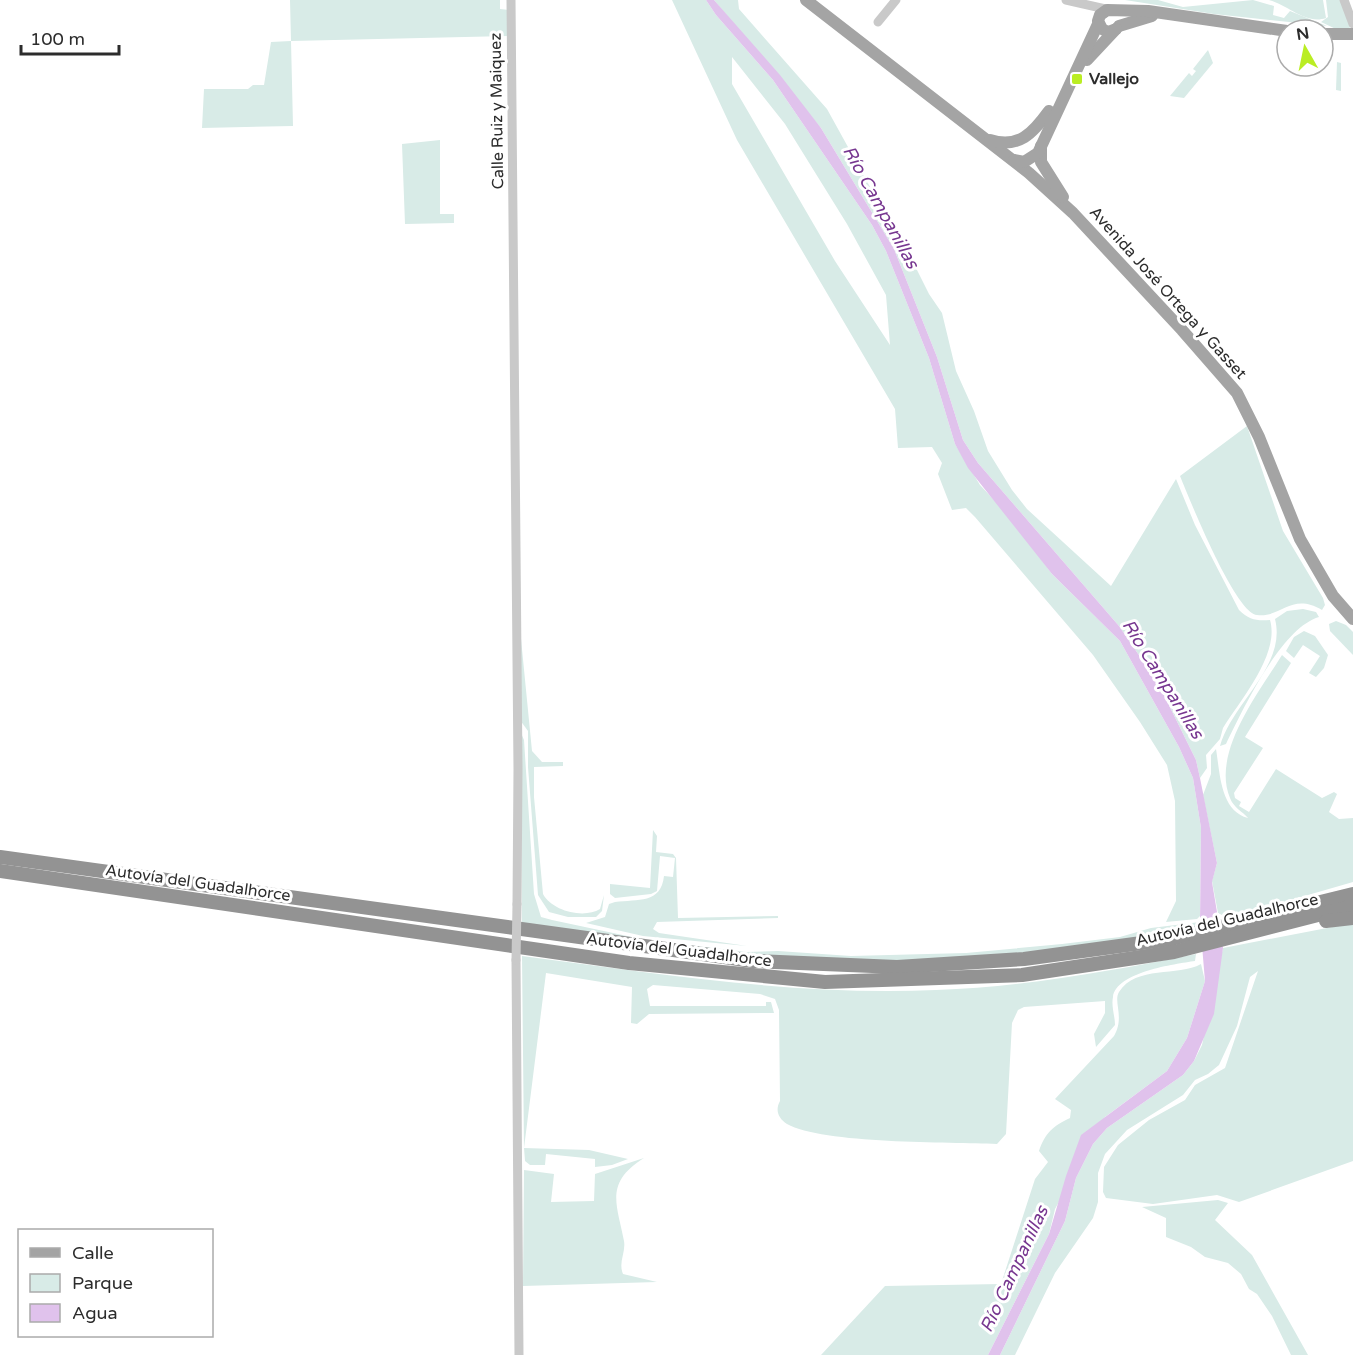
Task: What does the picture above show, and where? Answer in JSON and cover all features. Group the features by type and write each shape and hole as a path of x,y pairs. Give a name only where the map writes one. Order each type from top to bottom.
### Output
{"highway":[{"name":"Autovía del Guadalhorce","path":"0,857 753,961 897,967 1172,946"},
{"name":"Autovía del Guadalhorce","path":"0,871 629,963 825,982 1022,975 1259,928 1353,906"},
{"path":"1282,913 1353,885"},
{"name":"Autovía del Guadalhorce","path":"1259,928 1282,913 1353,894"},
{"path":"1259,928 1353,918"}],"main road":[{"name":"Avenida José Ortega y Gasset","path":"806,0 1022,165 1073,213 1237,393 1259,437 1300,539 1333,596 1353,619"},
{"path":"1076,72 1117,28 1119,17 1112,11"},
{"path":"1022,165 1033,159 1041,146 1102,13 1112,11 1165,14 1275,30"},
{"path":"1098,22 1104,31 1142,18 1165,14"},
{"path":"1335,34 1353,34"},
{"path":"1022,165 1025,150 1038,126 1064,93"},
{"path":"986,138 1001,143 1017,142 1038,126"},
{"name":"Avenida José Ortega y Gasset","path":"1041,146 1041,162 1048,177 1073,213"}],"street":[{"name":"Calle Ruiz y Maiquez","path":"512,0 519,1355"},
{"path":"1066,0 1112,11 1122,0"},
{"path":"1344,0 1353,24"},
{"path":"878,22 893,1"},
{"path":"1082,4 1098,22"}],"green space":[{"path":"290,0 500,0 500,9 509,10 508,36 291,41"},
{"path":"672,0 706,0 716,15 773,80 872,225 886,251 929,358 955,444 980,485 1008,515 1052,574 1120,641 1179,747 1193,778 1201,828 1200,916 1197,919 1166,922 1176,901 1175,801 1167,765 1093,655 975,517 966,508 952,510 938,474 942,463 932,447 898,448 895,409 737,140","holes":["732,57 785,124 847,224 886,295 890,345 835,261 732,84"]},
{"path":"714,0 738,0 739,9 827,109 885,214 898,232 929,294 942,313 956,371 974,411 988,451 1012,490 1027,509 1111,586 1176,479 1195,525 1239,610 1253,619 1270,620 1272,633 1264,661 1257,676 1223,728 1220,739 1206,755 1207,768 1200,778 1196,760 1158,683 1119,626 978,463 963,440 937,357 894,249 821,128"},
{"path":"1125,0 1158,0 1183,7 1253,0 1274,6 1273,15 1284,18 1275,18 1275,20 1214,14"},
{"path":"1269,0 1323,0 1326,18 1304,17"},
{"path":"1326,0 1342,0 1351,26 1347,31 1338,30 1335,29 1335,18 1328,17"},
{"path":"1290,11 1307,18 1284,18"},
{"path":"291,41 293,126 202,128 204,89 248,89 253,85 264,85 271,42"},
{"path":"1208,50 1213,63 1184,98 1170,96 1189,73 1192,76 1196,71 1193,69"},
{"path":"1337,62 1341,63 1341,91 1336,90"},
{"path":"440,140 440,214 454,214 454,223 405,224 402,144"},
{"path":"1247,426 1283,531 1323,598 1325,605 1322,610 1311,605 1294,604 1273,613 1257,615 1248,609 1225,576 1180,476"},
{"path":"1303,609 1316,612 1319,617 1305,624 1277,653 1253,691 1226,744 1220,746 1226,730 1266,668 1273,653 1277,636 1275,619 1287,611"},
{"path":"1336,621 1346,625 1353,632 1353,655 1330,631 1329,624"},
{"path":"1304,631 1315,636 1328,655 1324,668 1316,677 1309,673 1320,656 1303,645 1294,658 1286,651 1294,637"},
{"path":"521,639 532,751 542,762 563,762 563,766 534,767 534,797 543,894 553,905 577,913 600,909 604,895 602,911 596,917 568,917 549,912 538,895 528,767 528,731 520,720"},
{"path":"1282,655 1291,663 1245,737 1263,748 1234,793 1235,798 1241,802 1239,806 1249,812 1276,769 1322,798 1334,792 1337,794 1329,812 1339,819 1353,818 1353,882 1228,918 1218,913 1212,881 1217,863 1203,795 1211,774 1211,755 1216,749 1220,779 1232,808 1248,818 1231,801 1226,780 1227,762 1240,724"},
{"path":"521,733 524,740 534,894 541,917 646,940 747,952 778,951 851,956 966,953 1120,937 1151,928 1200,922 1200,926 1088,946 1032,953 975,958 860,961 747,956 522,926"},
{"path":"653,830 657,836 656,852 673,854 676,858 678,918 778,916 778,918 657,922 653,929 659,933 747,946 643,936 586,923 605,917 609,904 653,896 662,885 664,876 673,877 675,858 660,856 657,891 651,894 615,898 610,894 610,884 650,888"},
{"path":"1353,923 1353,1161 1239,1202 1217,1195 1153,1204 1106,1198 1103,1192 1104,1167 1118,1145 1149,1120 1185,1100 1195,1085 1225,1068 1258,971 1250,977 1237,1026 1219,1065 1208,1074 1195,1080 1183,1095 1127,1130 1105,1154 1098,1173 1098,1202 1093,1218 1055,1273 1015,1355 1000,1355 1065,1221 1076,1178 1093,1144 1107,1128 1183,1075 1194,1061 1202,1045 1223,948"},
{"path":"1196,954 1195,961 1148,971 1124,981 1117,988 1113,997 1115,1025 1096,1047 1094,1034 1105,1013 1105,1001 1024,1007 1018,1010 1012,1023 1006,1134 997,1144 857,1139 804,1131 787,1124 781,1119 778,1111 780,1101 779,1010 775,999 760,994 653,985 647,989 650,1006 766,1006 766,1002 771,1002 774,1013 649,1014 637,1024 631,1023 632,987 546,973 524,1148 522,956 728,982 832,990 884,991 1002,986 1100,972"},
{"path":"1201,964 1205,981 1187,1038 1167,1071 1105,1117 1055,1209 1049,1234 988,1355 821,1355 885,1286 1001,1284 1035,1179 1048,1162 1039,1151 1041,1145 1050,1131 1070,1118 1071,1110 1055,1099 1114,1036 1119,1023 1117,1000 1119,992 1136,978 1192,968"},
{"path":"524,1148 589,1150 628,1159 612,1165 595,1167 595,1159 546,1154 545,1165 530,1165 525,1161"},
{"path":"644,1158 623,1176 616,1195 624,1241 622,1270 623,1274 657,1282 523,1286 524,1170 554,1174 551,1202 594,1201 595,1174"},
{"path":"1218,1200 1228,1203 1215,1220 1252,1255 1308,1355 1291,1355 1272,1316 1257,1294 1249,1289 1241,1274 1228,1263 1205,1257 1191,1247 1166,1237 1166,1218 1142,1207"}],"water":[{"path":"706,0 714,0 780,75 821,128 894,249 937,357 963,440 978,463 1119,626 1158,683 1196,760 1200,778 1217,863 1212,882 1223,948 1214,1014 1194,1061 1183,1075 1107,1128 1093,1144 1076,1178 1065,1221 1000,1355 988,1355 1049,1234 1081,1135 1167,1071 1187,1038 1205,981 1200,922 1201,828 1193,778 1179,747 1120,641 1052,574 968,468 955,444 929,358 886,251 872,225 773,80 716,15"}],"place":[{"name":"Vallejo","path":"1077,79"}],"water label":[{"name":"Río Campanillas","path":"881,207"},
{"name":"Río Campanillas","path":"1163,679"},
{"name":"Río Campanillas","path":"1014,1269"}]}
